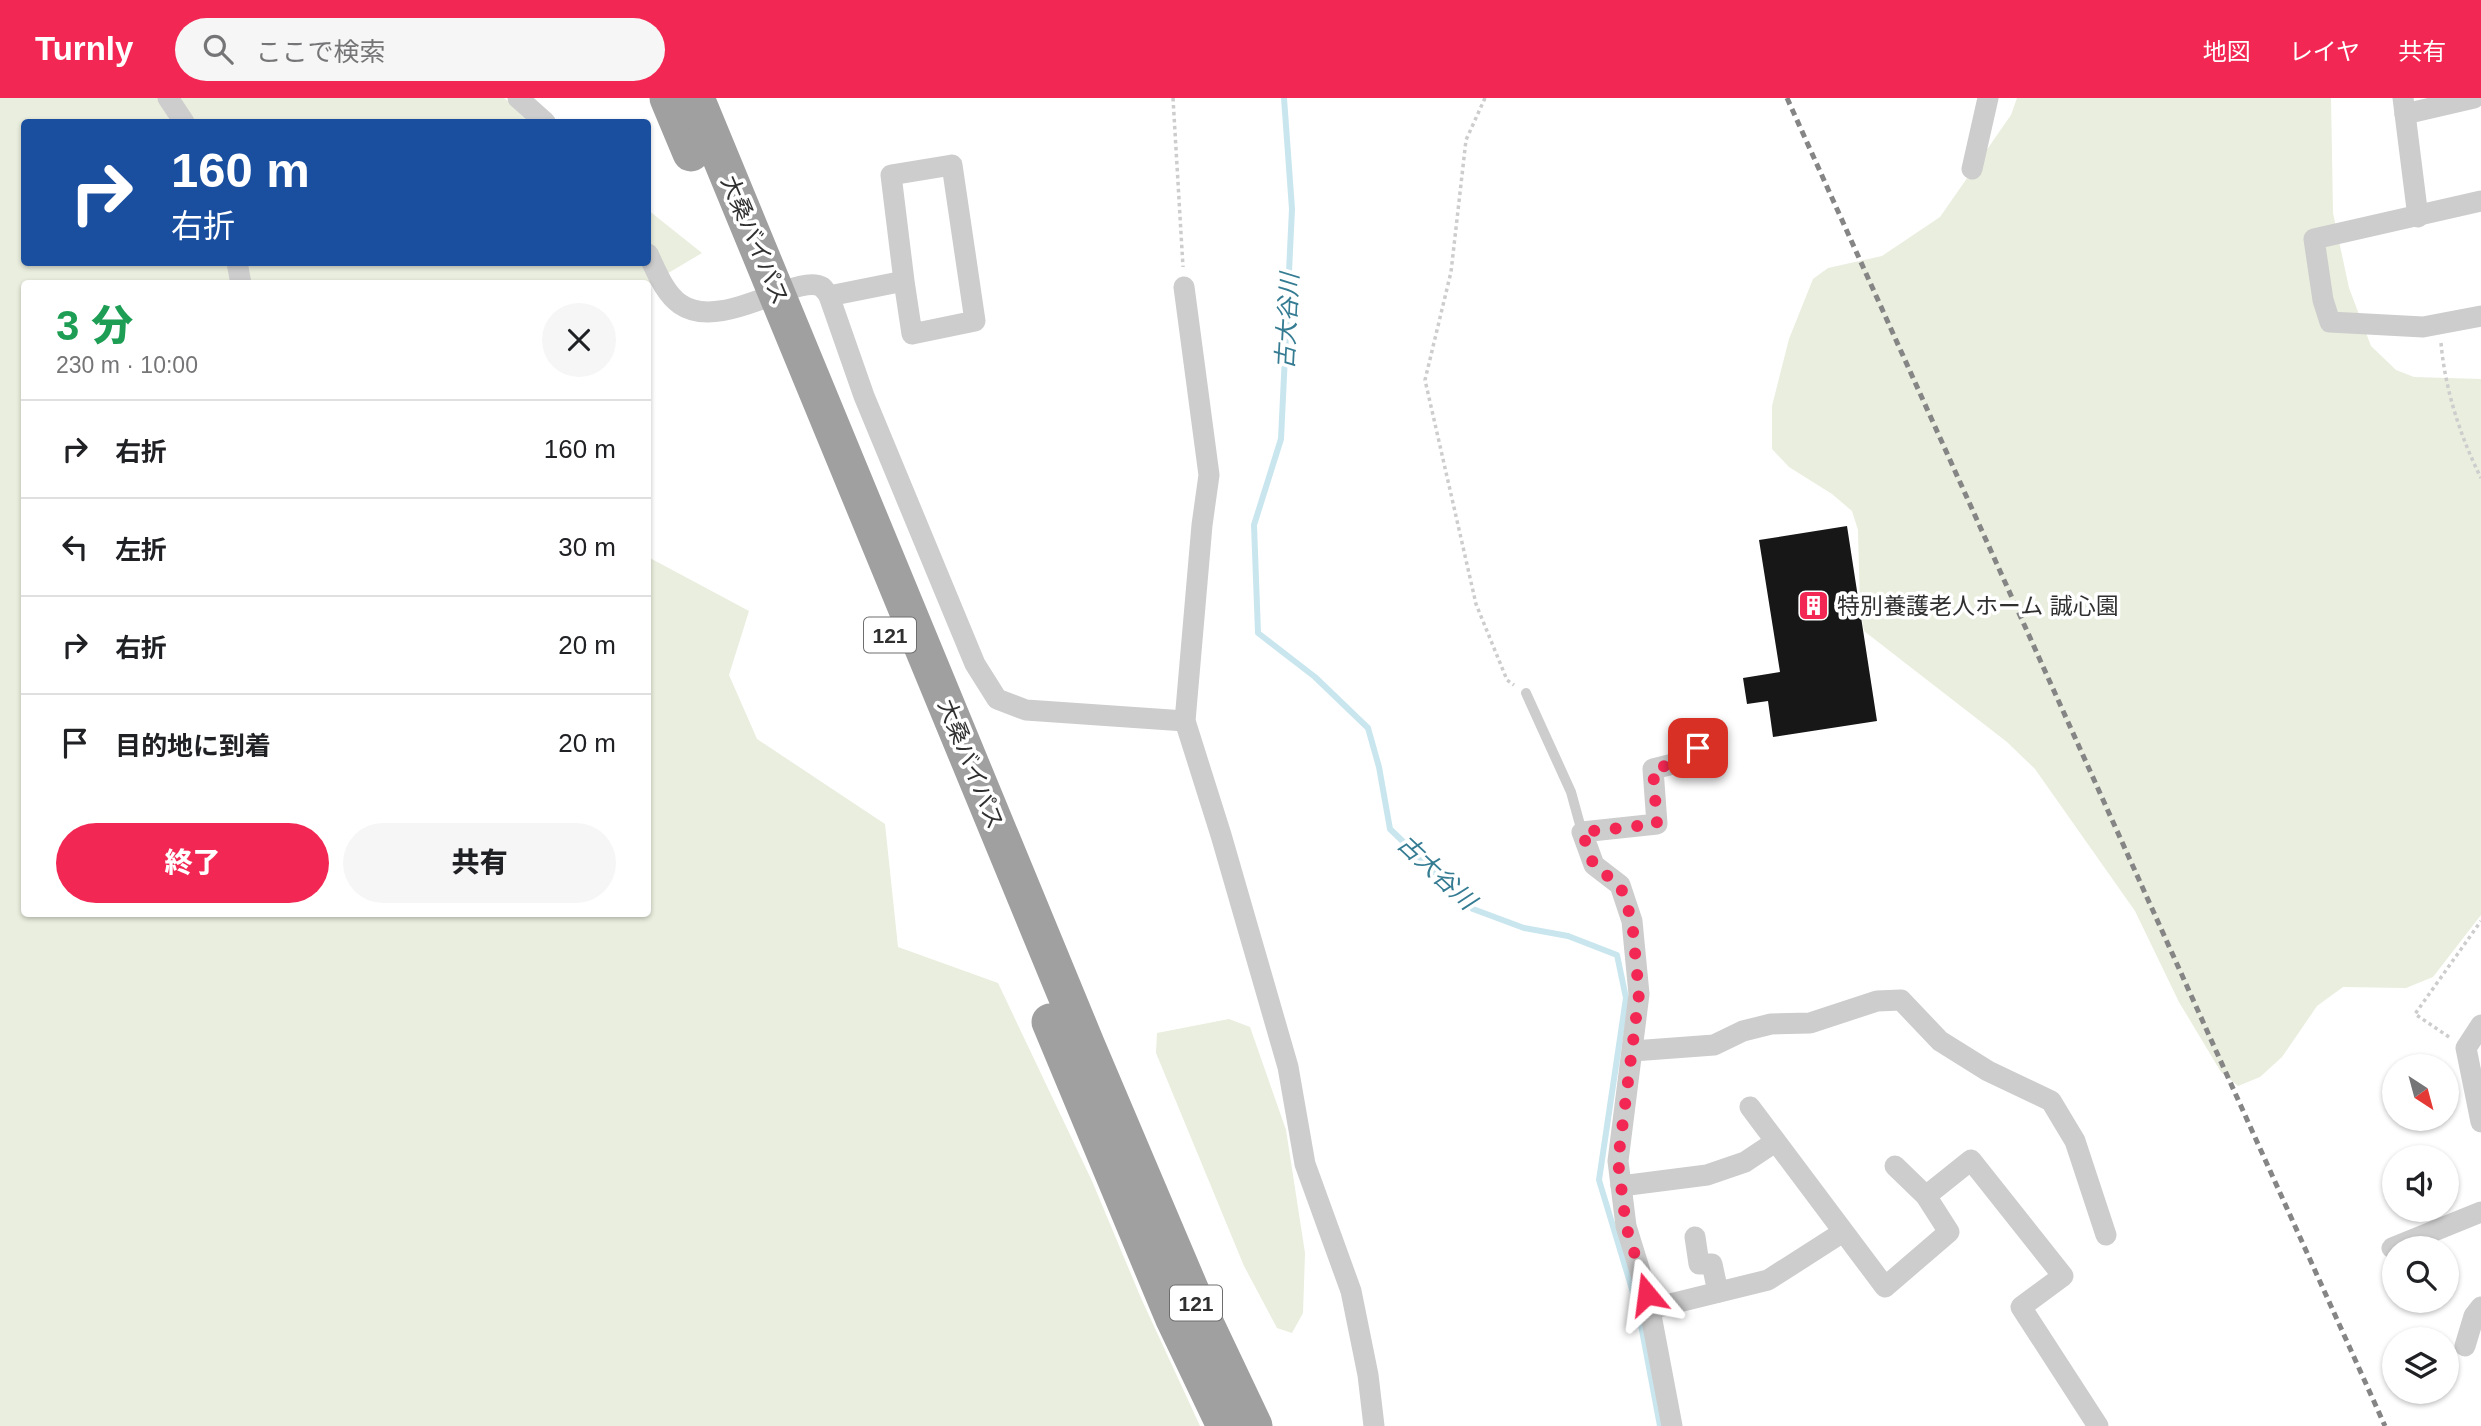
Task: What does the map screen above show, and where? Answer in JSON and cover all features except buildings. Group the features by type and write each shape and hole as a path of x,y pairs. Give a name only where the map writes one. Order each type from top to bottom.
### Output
{"highway":[{"name":"大桑バイパス","path":"668,98 766,299"},
{"name":"大桑バイパス","path":"696,98 766,299 1128,1175 1173,1317 1225,1426"},
{"name":"大桑バイパス","path":"1128,1175 1199,1310 1254,1426"}],"street":[{"path":"168,98 182,119"},
{"path":"518,98 542,119"},
{"path":"1972,169 1988,98"},
{"path":"2417,217 2404,106 2474,98"},
{"path":"952,165 975,321 912,334 904,281 891,175 952,165"},
{"path":"2481,201 2314,239 2323,300 2330,322 2423,327 2481,316"},
{"path":"651,260 669,294 690,310 710,312 766,299 802,286 815,285 830,296 864,396 959,626 975,664 997,699 1026,710 1185,721"},
{"path":"830,296 904,281"},
{"path":"1184,287 1209,475 1202,525 1185,721 1288,1068 1305,1164 1351,1291 1368,1375 1374,1426"},
{"path":"1672,1426 1650,1308 1626,1226 1618,1161 1639,994 1632,921 1620,885 1594,866 1582,832 1657,824 1653,769 1681,762 1698,748"},
{"path":"1633,1051 1714,1045 1743,1031 1771,1024 1810,1023 1877,1001 1901,1000 1940,1041 1988,1071 2051,1101 2074,1141 2106,1235"},
{"path":"2481,1025 2466,1048 2481,1122"},
{"path":"1751,1107 1885,1287 1949,1232 1926,1196 1895,1166"},
{"path":"1621,1186 1707,1175 1745,1162 1776,1142"},
{"path":"1926,1196 1971,1160 2063,1276 2021,1307 2098,1426"},
{"path":"2422,1236 2481,1212"},
{"path":"1650,1308 1768,1280 1843,1232"},
{"path":"1695,1237 1699,1264 1712,1265 1718,1292"},
{"path":"2465,1346 2474,1316 2481,1307"}],"lane":[{"path":"1527,693 1571,792 1582,832"}],"path":[{"path":"1172,98 1184,287"},
{"path":"1485,98 1466,140 1451,272 1425,380 1475,604 1507,680 1527,693"},
{"path":"2440,337 2443,369 2458,420 2481,478"},
{"path":"2466,1048 2415,1014 2481,921"}],"green space":[{"path":"0,98 504,98 532,119 21,119 21,266 651,266 651,212 702,253 651,283 651,280 21,280 21,917 651,917 651,559 749,611 729,675 757,739 885,824 898,947 998,983 1092,1181 1141,1298 1200,1426 0,1426"},
{"path":"2017,98 2331,98 2333,213 2349,288 2371,346 2396,370 2414,377 2481,379 2481,915 2433,977 2406,988 2343,987 2317,1006 2282,1057 2260,1077 2238,1086 2221,1072 2179,1002 2135,911 2035,769 2007,742 1864,631 1860,608 1858,530 1852,511 1832,494 1789,467 1772,449 1772,406 1789,339 1813,279 1828,268 1882,256 1940,217 2011,115"},
{"path":"1229,1019 1250,1027 1286,1130 1305,1253 1303,1313 1292,1333 1277,1328 1244,1266 1156,1053 1157,1033"}],"waterway":[{"name":"古大谷川","path":"1284,98 1292,209 1281,439 1254,525 1258,633 1315,677 1368,728 1379,767 1390,829 1473,909 1524,928 1568,936 1617,955 1626,998 1599,1180 1638,1309 1660,1426"}],"railway":[{"path":"1787,98 2385,1426"}],"place":[{"name":"特別養護老人ホーム 誠心園","path":"1814,606"}],"route":[{"path":"1647,1294 1626,1226 1618,1161 1639,994 1632,921 1620,885 1594,866 1582,832 1657,824 1653,769 1681,762 1698,748"}]}
